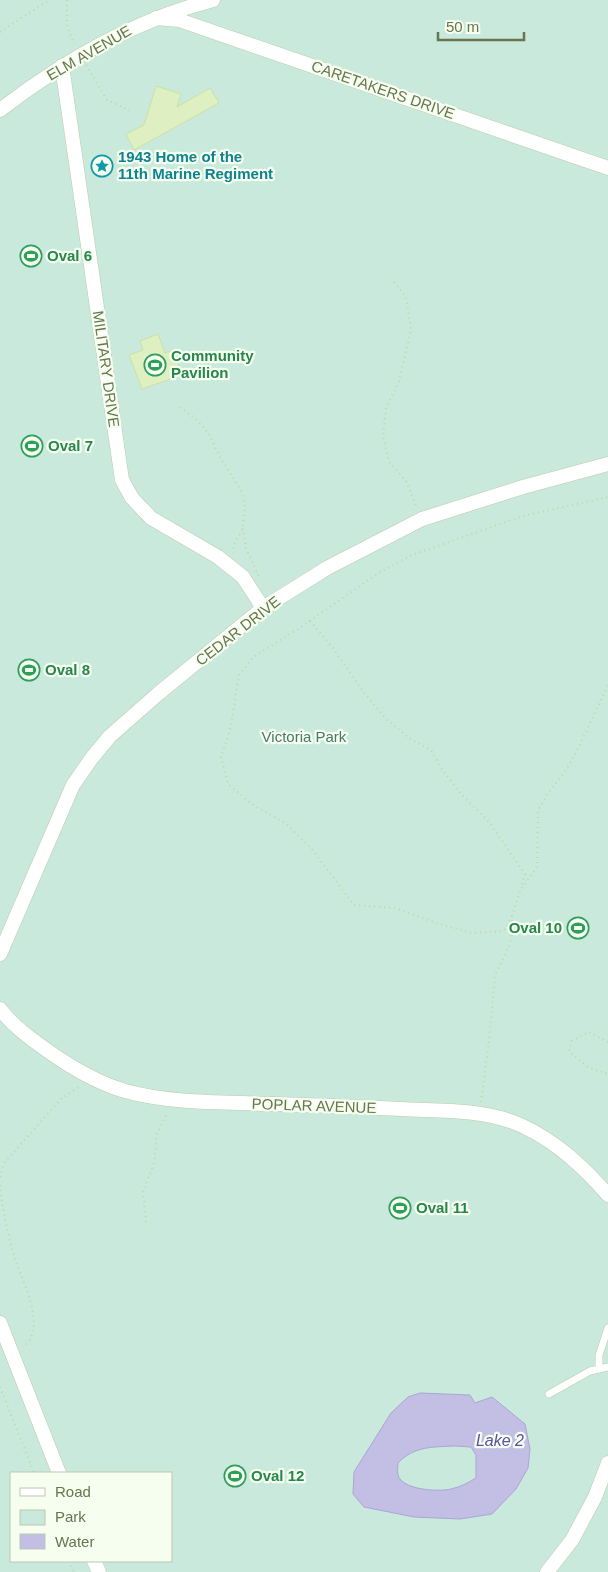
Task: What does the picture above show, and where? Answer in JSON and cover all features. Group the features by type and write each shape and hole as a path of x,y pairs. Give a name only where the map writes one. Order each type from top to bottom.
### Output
{"street":[{"name":"ELM AVENUE","path":"0,110 62,66 114,36 156,18 213,0"},
{"name":"CARETAKERS DRIVE","path":"156,18 179,20 608,168"},
{"name":"MILITARY DRIVE","path":"62,66 122,480 132,498 151,518 231,566 243,577 263,608"},
{"name":"CEDAR DRIVE","path":"0,954 73,785 91,759 110,736 159,692 263,608 326,568 422,519 523,486 608,464"},
{"name":"POPLAR AVENUE","path":"0,1009 14,1024 55,1056 99,1081 137,1094 173,1100 446,1111 479,1114 511,1122 543,1138 579,1165 608,1195"},
{"name":"POPLAR AVENUE","path":"0,1018 14,1024"},
{"path":"0,1323 59,1472"},
{"path":"547,1572 572,1540 595,1497 608,1463"}],"lane":[{"path":"599,1368 599,1355 608,1328"},
{"path":"549,1394 584,1373 608,1367"}],"path":[{"path":"0,32 50,0"},
{"path":"394,282 406,297 412,330 399,381 386,409 383,435 389,462 406,481 422,519"},
{"path":"180,407 197,420 209,434 220,457 241,490 245,506 242,528 234,544 231,566"},
{"path":"310,621 333,648 365,694 387,720 409,738 431,750 441,768 462,794 489,822 525,874 512,916 504,931 472,933 436,923 395,908 354,905 311,848 285,823 253,805 228,784 221,757 230,730 239,675 253,657 310,621 377,574 412,555 522,516 608,497"},
{"path":"242,528 246,548 259,576"},
{"path":"520,891 537,867 538,811 574,757 608,685"},
{"path":"479,1114 489,1042 495,975 510,944 512,916"},
{"path":"608,1042 589,1032 572,1041 569,1052 588,1067 608,1074"},
{"path":"0,1177 4,1163 61,1099 78,1087 99,1081"},
{"path":"146,1222 143,1192 154,1163 158,1133 173,1100"},
{"path":"0,1185 12,1251 32,1308 33,1324 31,1339 13,1358"},
{"path":"0,1387 34,1472"}],"green space":[{"name":"Victoria Park","path":"0,0 608,0 608,1572 0,1572"}],"water":[{"name":"Lake 2","path":"420,1393 470,1395 475,1403 492,1397 525,1424 530,1449 528,1468 516,1489 492,1514 460,1519 414,1517 364,1507 353,1494 354,1472 391,1413 408,1397","holes":["455,1446 471,1447 476,1455 476,1478 461,1486 445,1490 421,1489 406,1484 398,1475 398,1463 404,1457 417,1450"]}],"building":[{"path":"156,86 181,94 177,107 210,88 219,103 134,150 126,134 144,125"},
{"name":"Community Pavilion","path":"158,334 165,353 173,350 182,375 142,389 129,355 143,350 140,341"}],"place":[{"name":"1943 Home of the 11th Marine Regiment","path":"102,166"},
{"name":"Oval 6","path":"31,256"},
{"name":"Community Pavilion","path":"155,365"},
{"name":"Oval 7","path":"32,446"},
{"name":"Oval 8","path":"29,670"},
{"name":"Oval 10","path":"578,928"},
{"name":"Oval 11","path":"400,1208"},
{"name":"Oval 12","path":"235,1476"}]}
